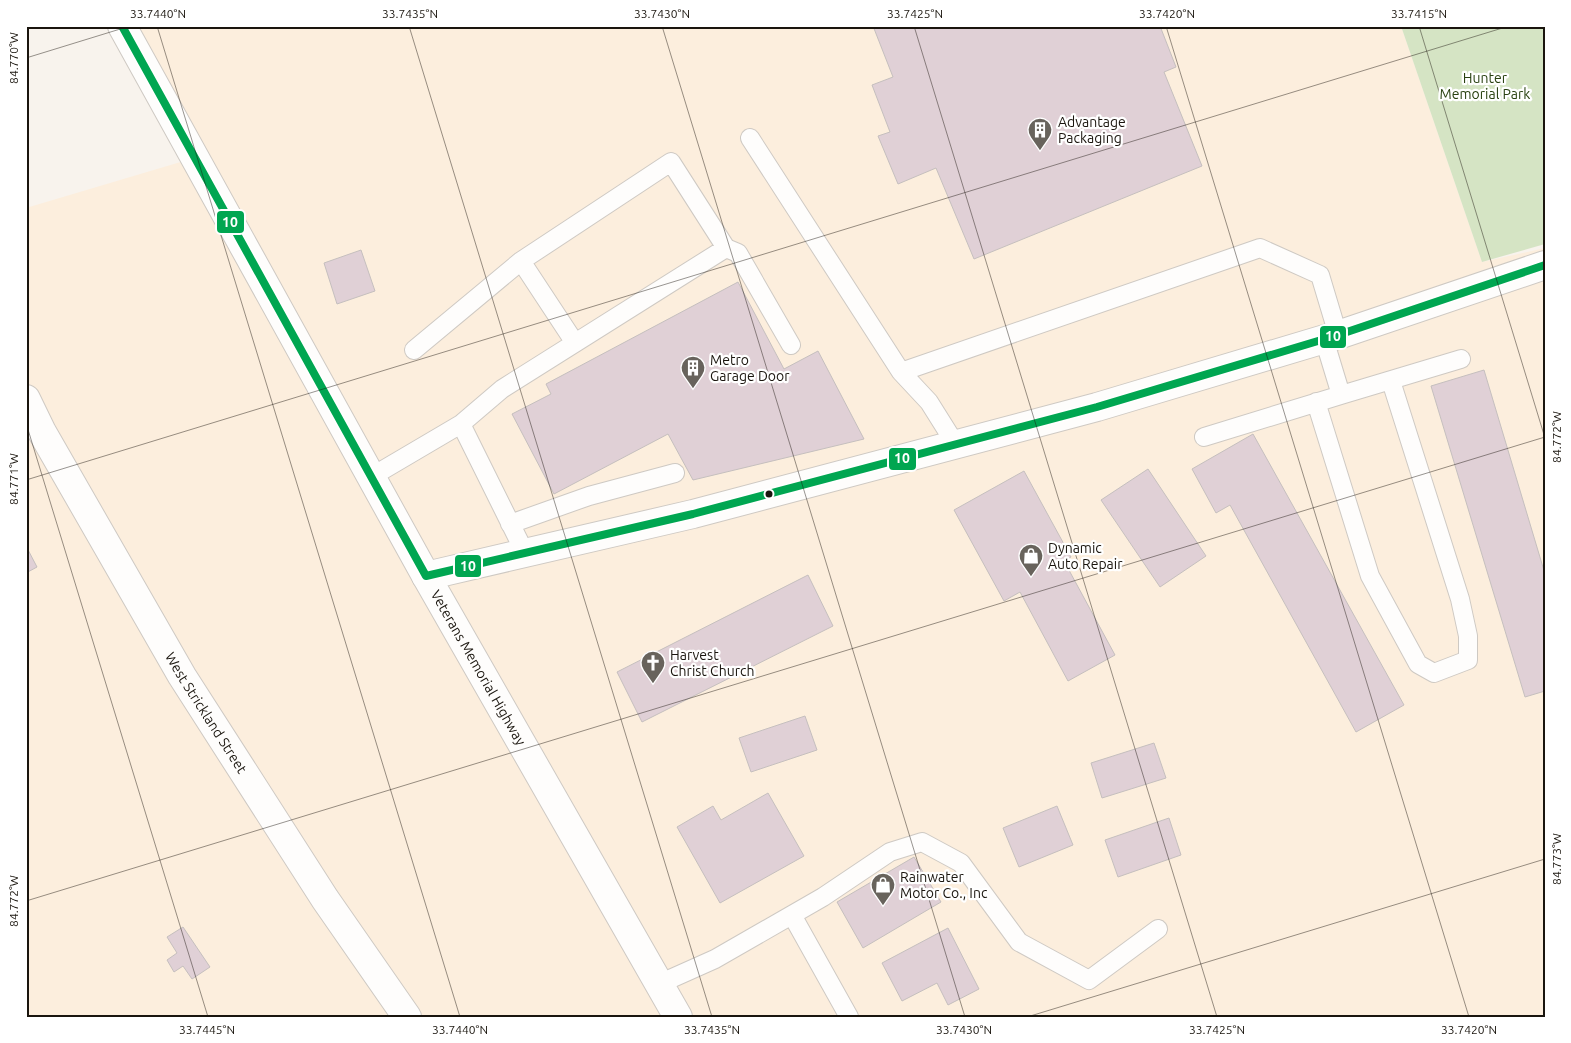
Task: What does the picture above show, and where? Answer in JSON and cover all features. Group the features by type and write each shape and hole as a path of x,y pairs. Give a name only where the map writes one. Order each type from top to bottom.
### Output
{"street":[{"name":"Veterans Memorial Highway","path":"122,26 426,576 678,1017"},
{"path":"426,576 694,514 1096,407 1331,337 1545,264"},
{"name":"West Strickland Street","path":"26,399 42,432 182,676 325,899 407,1017"}],"lane":[{"path":"750,138 901,372 929,402 956,445"},
{"path":"414,350 521,261 671,162 726,248 738,253 791,345"},
{"path":"371,477 461,424 502,389 726,248"},
{"path":"901,372 1260,248 1320,275 1341,395"},
{"path":"521,261 576,343"},
{"path":"1204,436 1461,359"},
{"path":"1316,402 1370,576 1418,664 1434,673 1468,660 1468,636 1460,599 1391,381"},
{"path":"461,424 525,553"},
{"path":"510,524 589,496 675,473"},
{"path":"660,984 715,959 792,915 890,852 922,842 961,863 1019,942 1089,980 1158,929"},
{"path":"792,915 850,1017"}],"shaded area":[{"path":"124,26 1401,26 1482,262 1545,248 1545,1017 26,1017 26,208 194,158"}],"green space":[{"name":"Hunter Memorial Park","path":"1401,26 1545,26 1545,244 1482,262"}],"building":[{"name":"Advantage Packaging","path":"873,26 1160,26 1176,67 1164,72 1202,166 974,259 936,168 898,184 878,136 890,132 872,85 893,77"},
{"path":"361,250 375,291 337,304 324,263"},
{"name":"Metro Garage Door","path":"738,282 784,369 818,351 864,439 693,480 668,434 554,494 512,414 551,394 546,384"},
{"path":"1484,370 1545,574 1545,691 1525,697 1431,386"},
{"path":"1253,434 1404,705 1356,732 1230,505 1216,513 1192,469"},
{"path":"1148,469 1206,556 1160,587 1101,500"},
{"name":"Dynamic Auto Repair","path":"1024,471 1071,557 1064,561 1115,655 1068,681 1020,592 1004,601 954,510"},
{"path":"26,546 37,567 26,573"},
{"path":"808,575 833,626 642,722 617,672"},
{"path":"805,716 817,750 751,772 739,738"},
{"path":"1154,743 1166,778 1102,798 1091,763"},
{"path":"768,793 804,856 720,903 677,827 713,806 721,820"},
{"path":"1057,806 1073,845 1019,867 1003,828"},
{"path":"1169,818 1181,855 1118,877 1105,840"},
{"path":"914,857 941,902 863,948 837,902"},
{"path":"183,927 210,967 192,979 183,966 174,972 167,960 177,953 167,937"},
{"path":"948,928 979,989 948,1005 937,983 902,1001 882,963"}],"transit line":[{"name":"10","path":"122,26 426,576 693,514 1097,407 1338,335 1545,265"}],"place":[{"name":"Advantage Packaging","path":"1040,151"},
{"name":"Metro Garage Door","path":"693,389"},
{"name":"Dynamic Auto Repair","path":"1031,577"},
{"name":"Harvest Christ Church","path":"653,684"},
{"name":"Rainwater Motor Co., Inc","path":"883,906"}]}
